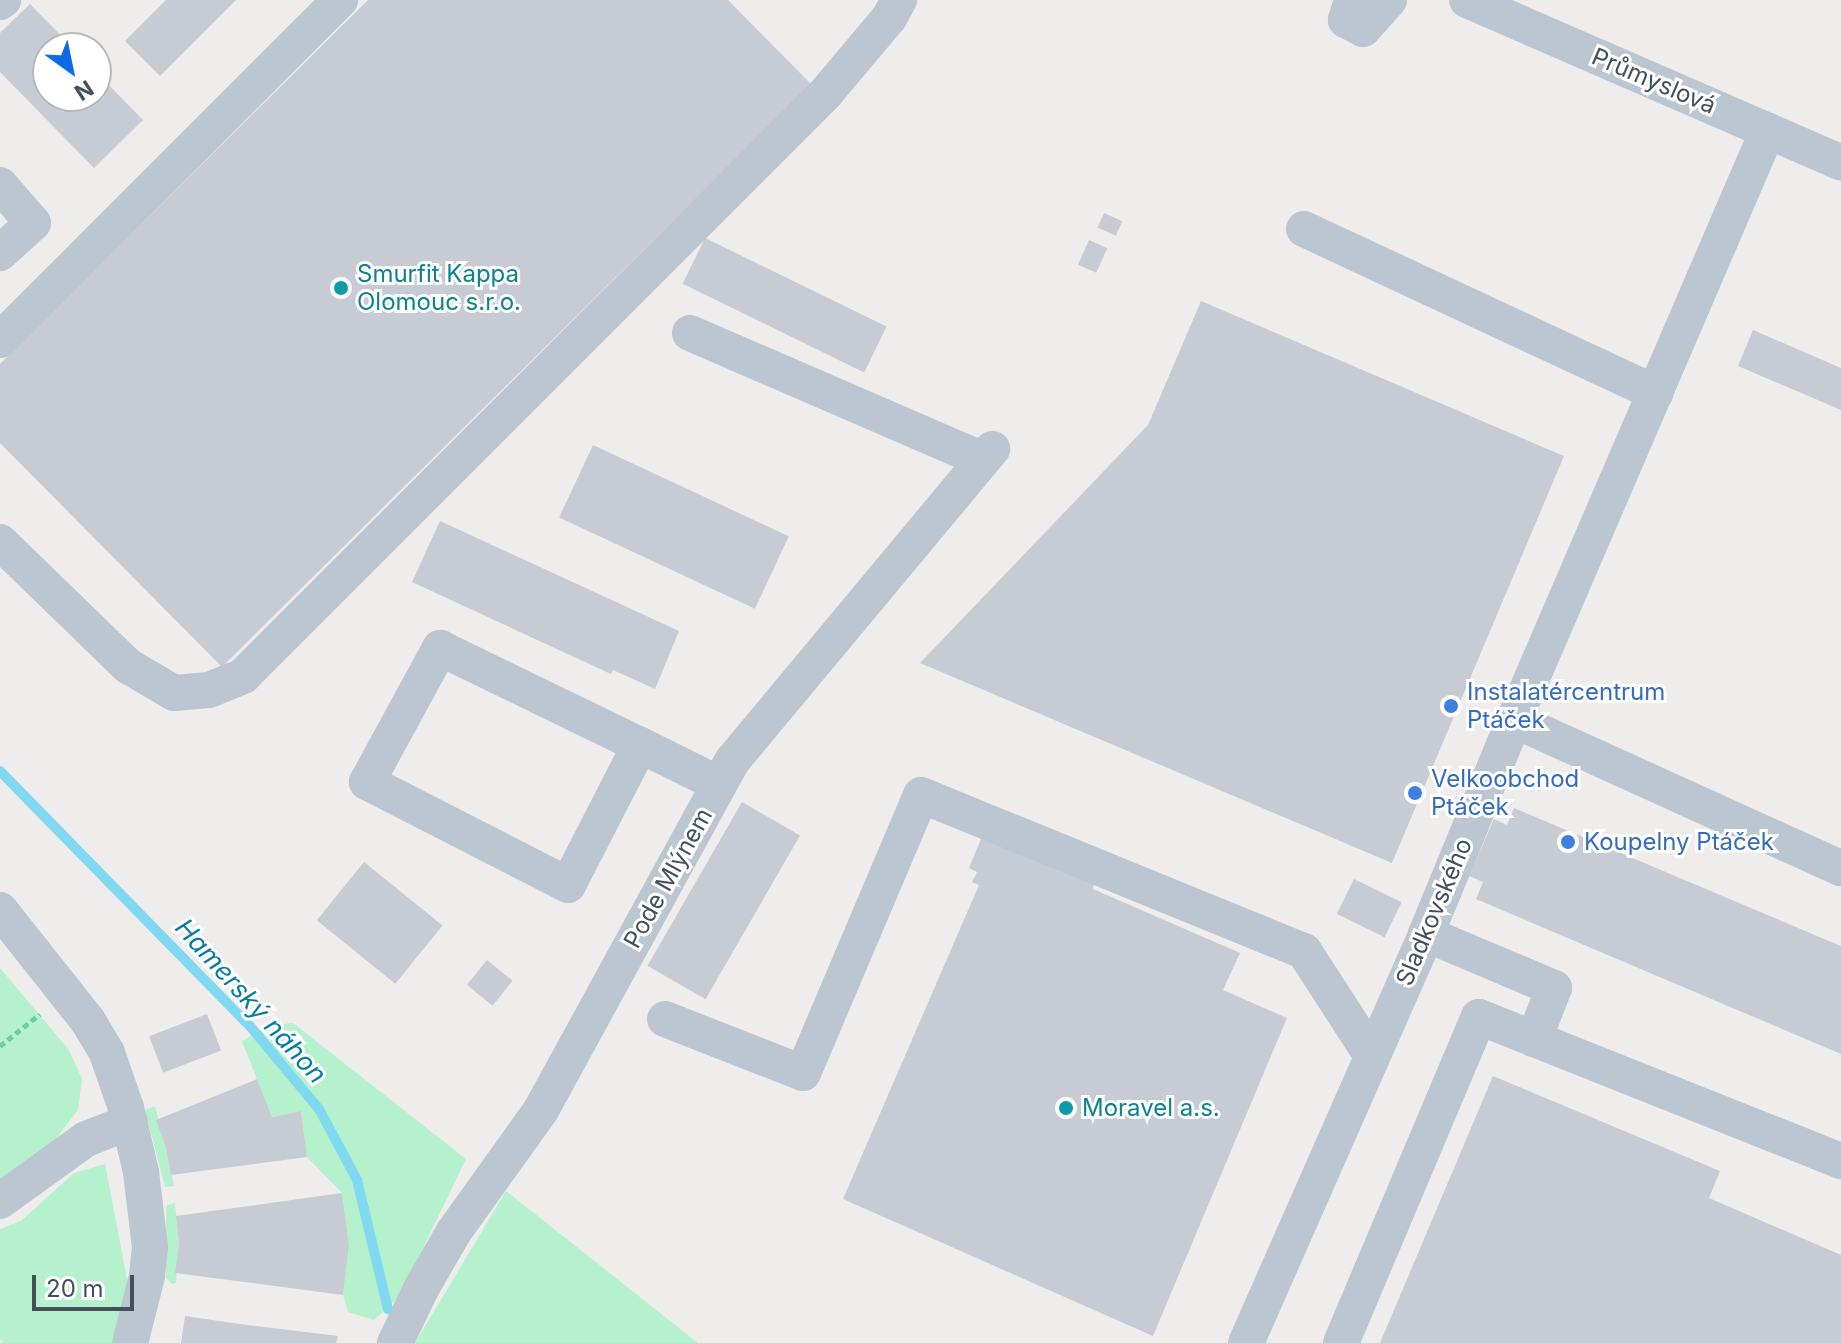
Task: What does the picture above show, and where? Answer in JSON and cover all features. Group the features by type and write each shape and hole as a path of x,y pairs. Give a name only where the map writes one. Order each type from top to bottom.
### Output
{"street":[{"path":"0,340 340,0"},
{"path":"0,542 128,666 174,693 209,690 243,676 825,94 889,18 899,0"},
{"path":"1352,0 1346,20 1363,29 1389,0"},
{"name":"Průmyslová","path":"1467,0 1841,163"},
{"name":"Sladkovského","path":"1246,1343 1426,934 1514,720 1768,130"},
{"path":"0,185 33,223 0,253"},
{"path":"1304,229 1656,393"},
{"name":"Pode Mlýnem","path":"395,1343 453,1233 541,1110 733,760 988,454 690,333"},
{"path":"640,745 568,885 367,782 440,648 640,745 719,784"},
{"path":"1514,720 1841,868"},
{"path":"665,1019 803,1073 921,795 1304,951 1372,1056"},
{"path":"0,910 88,1021 107,1053 130,1122 148,1214 150,1247 147,1276 130,1343"},
{"path":"1426,934 1554,988 1534,1039"},
{"path":"1341,1343 1479,1017 1841,1161"},
{"path":"0,1201 86,1139 130,1122"}],"path":[{"path":"0,1046 47,1008"}],"green space":[{"path":"0,968 69,1050 82,1079 78,1110 56,1139 0,1183"},
{"path":"293,1023 466,1159 400,1296 374,1320 348,1312 343,1295 349,1245 342,1193 307,1157 301,1111 272,1117 242,1041 273,1025"},
{"path":"155,1106 174,1186 165,1187 145,1110"},
{"path":"105,1164 128,1284 117,1343 4,1343 0,1340 0,1229 21,1221 74,1173"},
{"path":"506,1191 698,1343 415,1343"},
{"path":"175,1203 179,1244 176,1283 172,1284 166,1278 166,1210 167,1205"}],"building":[{"path":"166,0 236,0 160,76 125,41"},
{"name":"Smurfit Kappa Olomouc s.r.o.","path":"368,0 728,0 811,84 222,667 0,443 0,364"},
{"path":"30,4 57,32 32,32 32,105 0,72 0,33"},
{"path":"112,88 143,120 94,168 39,112 112,112"},
{"path":"1104,213 1122,221 1116,236 1097,228"},
{"path":"705,238 887,327 864,372 683,284"},
{"path":"1089,240 1107,248 1096,273 1078,265"},
{"path":"1201,301 1564,456 1392,863 920,663 1148,425"},
{"path":"1753,330 1841,368 1841,410 1738,366"},
{"path":"593,445 789,536 755,609 559,518"},
{"path":"440,521 679,631 655,689 613,670 611,674 412,582"},
{"path":"742,802 800,836 706,999 648,966"},
{"path":"1514,808 1841,946 1841,1054 1476,899 1483,882 1469,876 1494,819 1507,825"},
{"name":"Moravel a.s.","path":"983,834 1094,883 1093,889 1240,953 1223,990 1287,1018 1153,1336 843,1199 979,885 972,882 977,872 969,868"},
{"path":"364,862 442,926 395,984 317,920"},
{"path":"1354,879 1402,902 1385,937 1337,914"},
{"path":"487,960 513,981 493,1006 467,985"},
{"path":"207,1014 221,1050 163,1073 149,1036"},
{"path":"1493,1076 1720,1171 1709,1198 1841,1255 1841,1343 1380,1343"},
{"path":"257,1079 272,1117 301,1111 307,1157 171,1175 166,1147 156,1120"},
{"path":"342,1193 349,1245 343,1295 175,1273 179,1244 176,1216"},
{"path":"185,1316 338,1336 336,1343 181,1343"}],"waterway":[{"name":"Hamerský náhon","path":"0,771 250,1026 319,1109 357,1180 388,1309"}],"place":[{"name":"Smurfit Kappa Olomouc s.r.o.","path":"341,288"},
{"name":"Instalatércentrum Ptáček","path":"1451,706"},
{"name":"Velkoobchod Ptáček","path":"1415,793"},
{"name":"Koupelny Ptáček","path":"1568,842"},
{"name":"Moravel a.s.","path":"1066,1108"}]}
